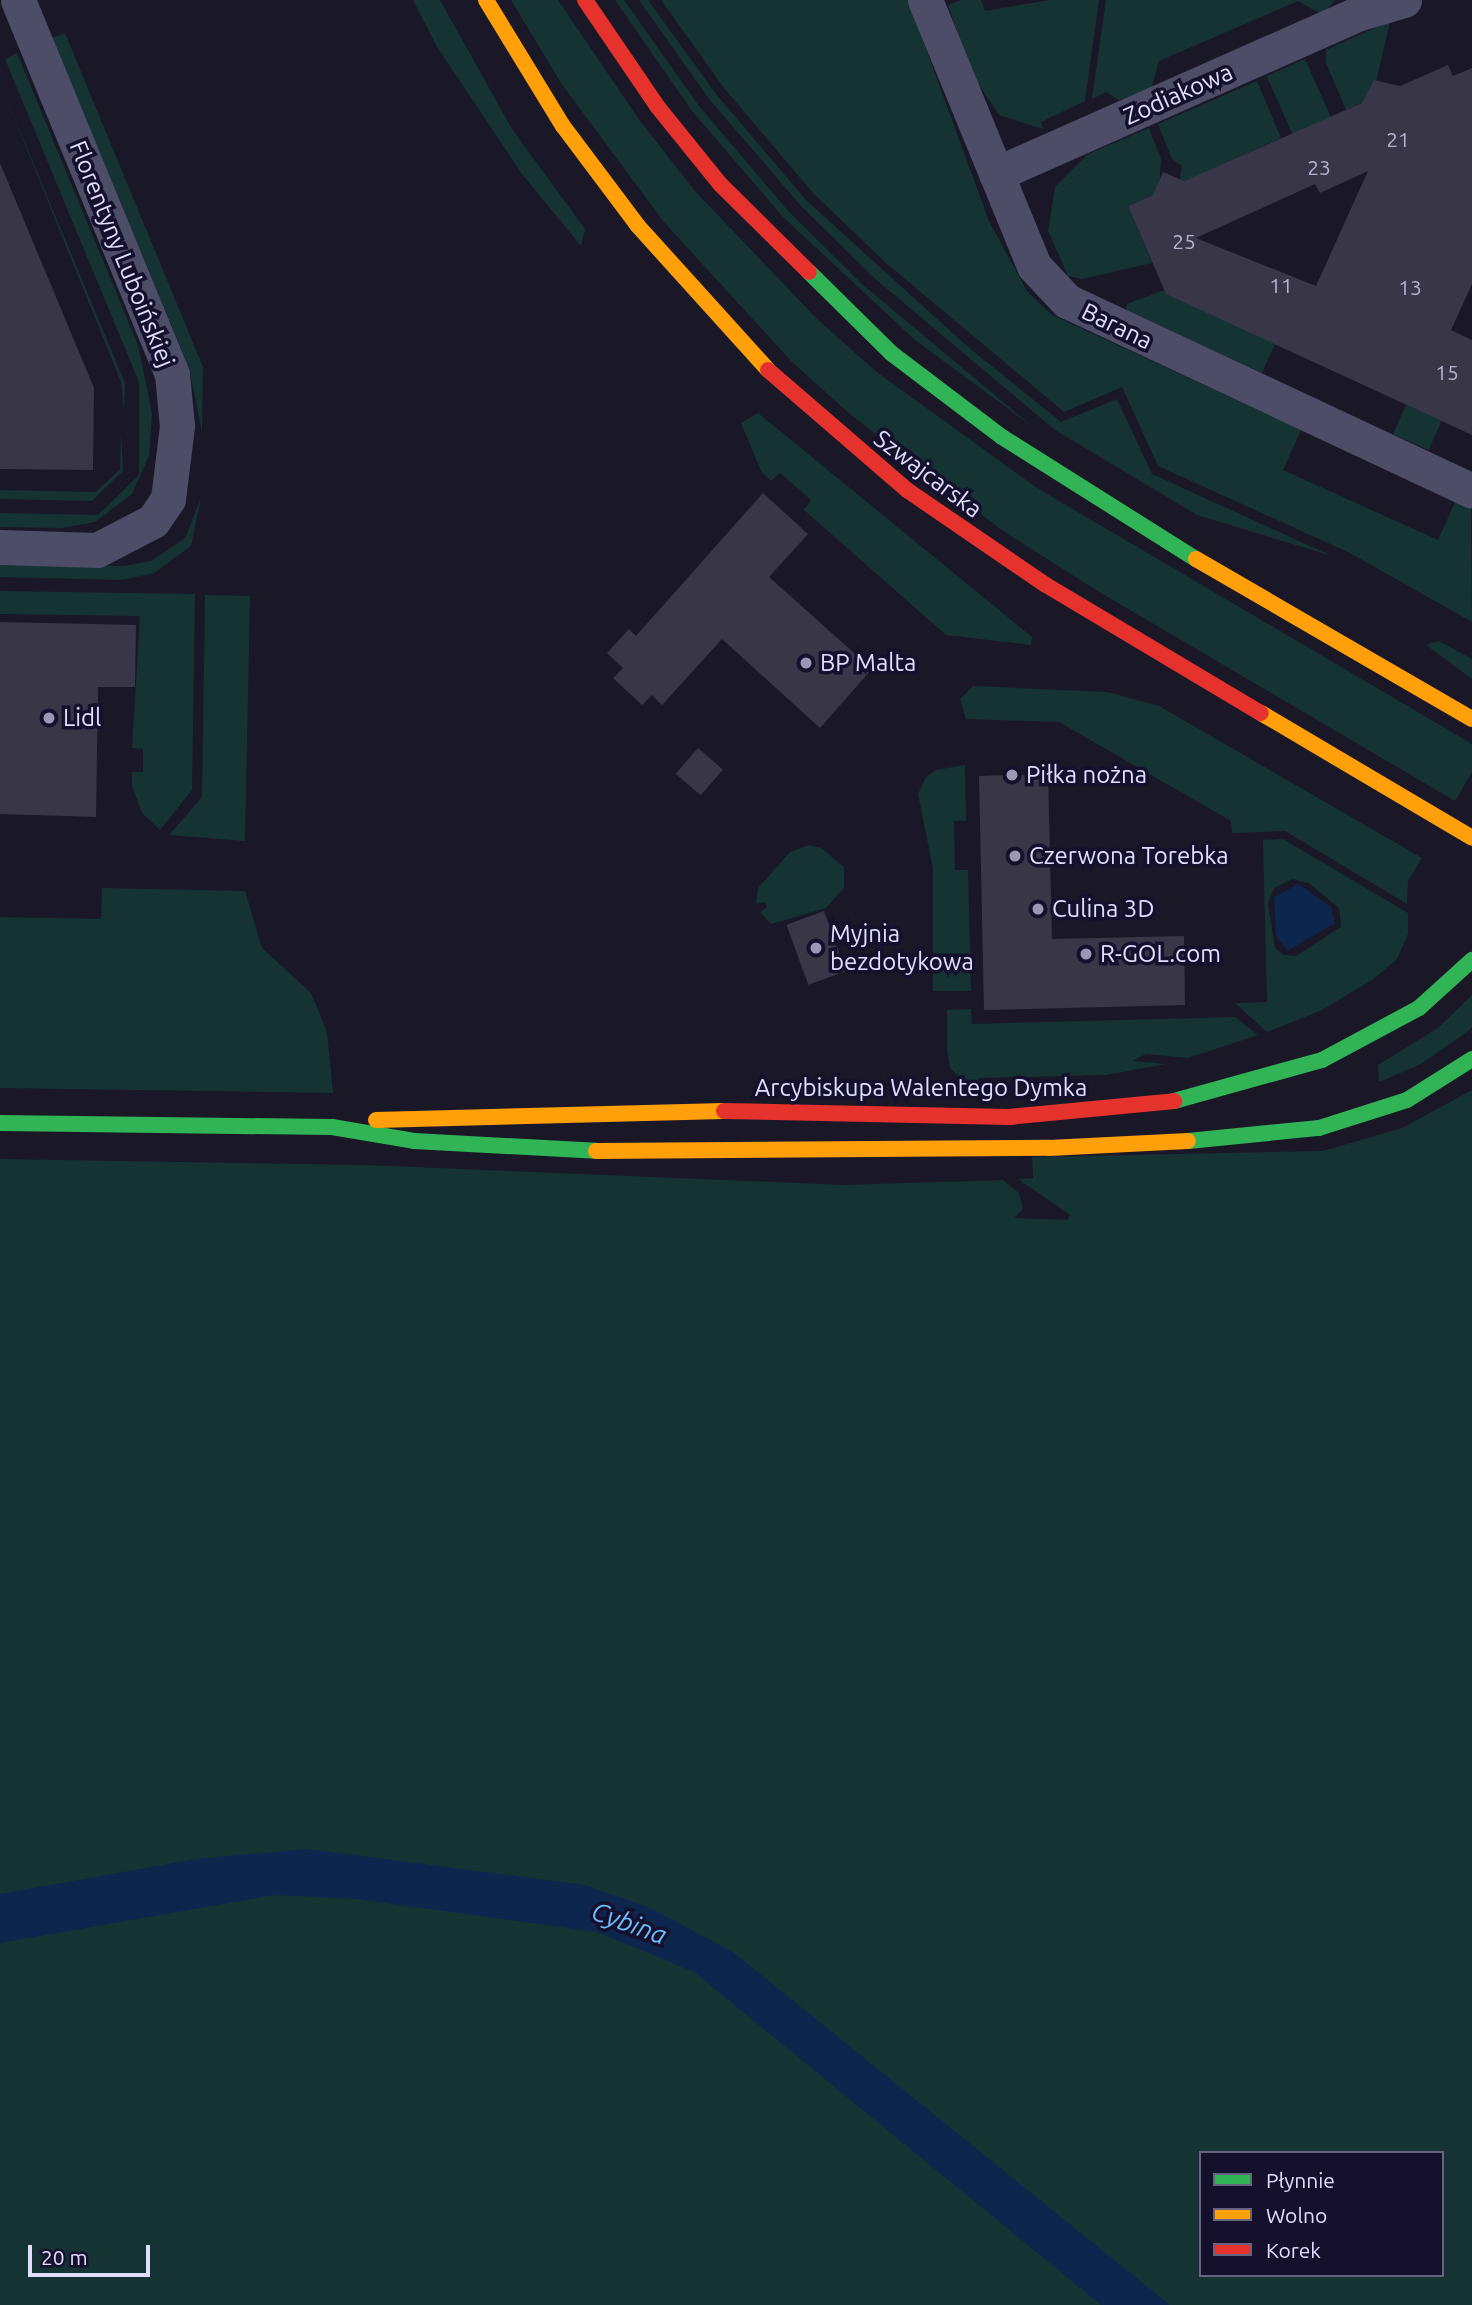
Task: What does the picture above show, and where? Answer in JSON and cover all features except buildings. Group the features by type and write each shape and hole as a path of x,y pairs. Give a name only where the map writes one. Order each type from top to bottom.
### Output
{"street":[{"name":"Florentyny Luboińskiej","path":"0,547 97,550 153,521 168,499 177,426 172,374 18,0"},
{"name":"Szwajcarska","path":"486,0 563,126 638,226 726,328 834,430 907,490 1046,585 1472,838"},
{"path":"585,0 657,106 720,184 891,353 1002,437 1144,529 1472,719"},
{"name":"Barana","path":"925,0 1034,266 1067,301 1472,491"},
{"name":"Zodiakowa","path":"996,174 1359,7 1404,0"},
{"name":"Arcybiskupa Walentego Dymka","path":"0,1123 332,1127 425,1115 810,1109 1009,1117 1128,1110 1243,1086 1322,1060 1419,1008 1472,960"},
{"name":"Arcybiskupa Walentego Dymka","path":"332,1127 414,1141 576,1151 911,1152 1225,1139 1360,1117 1407,1100 1472,1059"}],"green space":[{"path":"413,0 440,0 512,129 585,229 581,246 522,174 437,47"},
{"path":"511,0 558,0 640,121 695,191 817,319 878,373 1037,488 1472,744 1472,772 1455,801 1096,590 1003,531 851,415 792,362 663,221 561,83"},
{"path":"615,0 624,0 699,106 789,212 862,284 1033,427 915,340 783,217 692,111"},
{"path":"639,0 648,0 716,94 806,200 968,347 1061,422 1117,399 1152,474 1332,556 1197,515 1055,430 873,277 802,207 709,99"},
{"path":"661,0 908,0 989,221 1027,291 1052,315 1301,430 1283,470 1438,540 1456,500 1471,508 1472,622 1350,553 1158,466 1122,387 1064,412 886,263 813,193 724,88"},
{"path":"961,0 981,0 985,11 1049,0 1099,0 1085,101 1041,122 1043,129 999,115 973,76 948,5"},
{"path":"1106,0 1335,0 1323,15 1298,1 1159,61 1151,89 1119,100 1106,92 1092,99"},
{"path":"1390,21 1376,83 1368,91 1371,98 1346,110 1326,63 1326,50"},
{"path":"65,33 203,367 202,432 189,367 52,38"},
{"path":"17,53 138,345 152,413 149,456 132,494 95,522 62,528 0,527 0,513 98,515 139,475 139,382 5,59"},
{"path":"1305,59 1331,117 1293,135 1267,76"},
{"path":"1257,81 1281,138 1179,184 1182,166 1172,159 1158,124"},
{"path":"0,83 125,383 124,411 121,382"},
{"path":"1149,128 1161,159 1159,192 1128,206 1152,263 1082,279 1068,276 1048,231 1055,187 1088,154"},
{"path":"1164,290 1275,344 1262,373 1126,310 1127,304"},
{"path":"1406,405 1442,421 1429,450 1393,434"},
{"path":"758,413 1032,637 1031,645 946,635 804,510 811,500 780,473 771,481 761,471 741,423"},
{"path":"121,431 123,471 92,501 0,499 0,490 96,492 120,469"},
{"path":"201,498 191,546 154,573 122,580 0,577 0,564 123,566 151,561 185,538"},
{"path":"0,591 195,594 192,790 160,830 142,813 132,786 132,772 143,772 143,749 132,748 140,616 0,614"},
{"path":"205,595 250,596 245,841 169,835 202,797"},
{"path":"1439,641 1472,659 1472,679 1426,645"},
{"path":"973,686 1108,692 1159,706 1422,858 1408,881 1407,904 1285,831 1232,833 1231,821 1059,722 966,719 960,699"},
{"path":"965,765 966,821 954,821 955,870 968,870 971,991 933,991 933,869 918,794 926,777 936,770"},
{"path":"1283,839 1408,913 1408,934 1397,959 1372,980 1320,1011 1267,1032 1235,1003 1267,1002 1263,840","holes":["1293,879 1310,884 1339,908 1341,927 1296,956 1284,955 1275,948 1268,904 1274,888"]},
{"path":"809,845 821,848 844,867 844,888 826,908 771,924 760,912 767,907 765,902 756,904 758,888 790,852"},
{"path":"102,888 245,891 262,948 311,993 327,1032 333,1093 0,1088 0,917 101,919"},
{"path":"1472,995 1472,1027 1467,1032 1421,1064 1379,1082 1378,1065 1438,1028"},
{"path":"971,1009 972,1024 1235,1017 1258,1035 1188,1058 1146,1054 1132,1061 1166,1064 1106,1075 979,1078 976,1092 950,1068 947,1049 947,1010"},
{"path":"1472,1090 1472,2305 0,2305 0,1159 368,1165 843,1185 1003,1180 1019,1193 1023,1209 1014,1218 1067,1220 1070,1215 1018,1179 1033,1178 1032,1157 1323,1151 1402,1128"}],"water":[{"path":"1298,884 1331,907 1335,923 1288,951 1276,936 1274,897"},
{"name":"Cybina","path":"307,1849 585,1885 653,1909 734,1953 1170,2305 1101,2305 694,1972 597,1932 356,1899 274,1895 0,1943 0,1894 196,1859"}],"traffic: fast":[{"path":"809,272 891,353 1002,437 1196,559"},
{"path":"1174,1101 1322,1060 1419,1008 1472,960"},
{"path":"1188,1141 1319,1128 1407,1100 1472,1059"},
{"path":"0,1123 332,1127 414,1141 596,1151"}],"traffic: slow":[{"path":"486,0 563,126 638,226 768,370"},
{"path":"1196,559 1472,719"},
{"path":"1261,713 1472,838"},
{"path":"376,1120 724,1111"},
{"path":"596,1151 1049,1148 1188,1141"}],"traffic: jam":[{"path":"585,0 657,106 720,184 809,272"},
{"path":"768,370 907,490 1046,585 1261,713"},
{"path":"724,1111 1009,1117 1174,1101"}],"place":[{"name":"BP Malta","path":"806,663"},
{"name":"Lidl","path":"49,718"},
{"name":"Piłka nożna","path":"1012,775"},
{"name":"Czerwona Torebka","path":"1015,856"},
{"name":"Culina 3D","path":"1038,909"},
{"name":"Myjnia bezdotykowa","path":"816,948"},
{"name":"R-GOL.com","path":"1086,954"}]}
